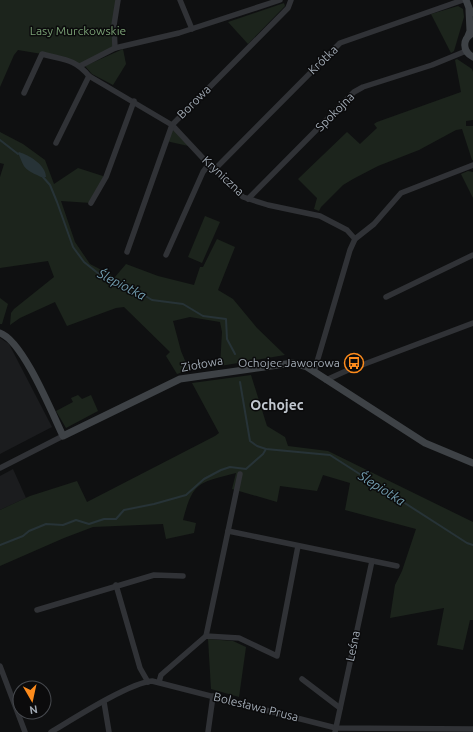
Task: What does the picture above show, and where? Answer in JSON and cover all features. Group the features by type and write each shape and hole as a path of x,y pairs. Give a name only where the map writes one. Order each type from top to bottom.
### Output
{"street":[{"path":"115,48 114,25 118,0"},
{"path":"180,0 192,29"},
{"path":"24,93 42,54 80,66 115,48 192,29 280,0"},
{"name":"Borowa","path":"127,252 172,124 288,8 291,0"},
{"path":"465,0 473,18"},
{"name":"Krótka","path":"214,170 340,44 465,0"},
{"path":"469,10 470,35 464,44 466,51 473,57"},
{"name":"Spokojna","path":"248,199 358,89 432,65 466,51"},
{"name":"Kryniczna","path":"80,66 89,76 172,124 214,170 236,191 248,199 320,216 347,230 356,239"},
{"path":"56,143 89,76"},
{"path":"91,203 106,177 134,101"},
{"path":"166,255 203,172 209,164"},
{"path":"314,372 350,250 356,239 374,224 401,193 473,165"},
{"path":"386,297 473,256"},
{"path":"326,380 346,371 473,324"},
{"path":"0,333 10,338 22,354 63,436"},
{"name":"Ziołowa","path":"0,468 180,378 288,363 299,364 314,372 425,444 473,462"},
{"path":"159,682 161,675 206,636 240,474"},
{"path":"228,531 397,566"},
{"path":"206,636 239,638 277,656 298,546"},
{"name":"Leśna","path":"335,730 372,561"},
{"path":"37,610 116,585 154,575 183,576"},
{"path":"116,585 140,668 148,682"},
{"path":"0,666 25,732"},
{"path":"302,679 340,708"},
{"name":"Bolesława Prusa","path":"51,732 104,702 148,682 159,682 335,730 473,729"},
{"path":"208,732 213,696"},
{"path":"104,702 109,732"}],"shaded area":[{"path":"19,152 36,161 43,168 46,177 41,177 26,169 18,153"},
{"path":"0,338 9,344 52,427 0,454"},
{"path":"13,469 26,498 0,510 0,476"}],"green space":[{"name":"Lasy Murckowskie","path":"0,0 118,0 115,48 80,66 42,54 18,50 14,55 0,87"},
{"path":"284,3 285,6 248,44 228,22"},
{"path":"458,6 463,9 464,17 454,51 451,53 431,14"},
{"path":"123,49 126,64 113,85 92,74 85,66"},
{"path":"457,59 472,69 473,72 473,120 466,121 466,126 473,126 473,160 462,129 456,130 419,150 378,166 353,179 343,185 321,207 319,211 314,209 317,198 298,179 347,132 360,144 377,128 374,124 377,122 461,92 455,60"},
{"path":"172,125 193,147 166,141"},
{"path":"0,132 23,144 45,160 54,184 78,168 106,177 91,203 61,201 75,242 90,264 115,277 126,264 158,276 194,285 200,267 203,267 217,239 235,247 218,290 233,299 257,328 285,355 220,366 222,332 220,322 190,317 173,321 181,351 189,370 177,374 166,356 170,352 124,307 116,308 67,326 55,302 20,318 10,325 11,313 14,309 54,277 48,261 0,268 0,177 4,164 0,163"},
{"path":"468,171 473,172 473,198 461,174"},
{"path":"205,216 220,222 202,263 188,257"},
{"path":"0,298 8,304 2,324 0,324"},
{"path":"251,375 267,426 285,437 288,446 328,451 473,522 473,620 470,620 463,650 437,645 444,608 390,618 395,585 402,571 416,529 345,510 350,483 323,475 317,491 280,486 277,502 232,489 236,473 214,479 199,486 190,498 183,520 196,523 194,533 166,539 163,524 93,527 0,566 0,510 30,496 77,481 87,502 215,436 219,433 192,383"},
{"path":"78,395 82,399 91,395 98,411 66,428 56,411 73,402 71,398"},
{"path":"208,639 233,641 246,647 239,697 211,689"}],"waterway":[{"name":"Ślepiotka","path":"0,140 18,154"},
{"name":"Ślepiotka","path":"43,177 50,185 73,247 84,262 99,274 126,284 152,300 183,304 203,316 226,319 227,339 235,354"},
{"name":"Ślepiotka","path":"240,382 250,441 257,446 266,449 330,455 467,543 473,545"},
{"path":"0,545 23,536 29,531 46,524 63,525 76,520 89,524 104,519 116,519 124,510 154,504 186,495 204,479 221,470 230,467 246,469 263,454 266,449"}],"place":[{"name":"Ochojec Jaworowa","path":"354,363"}],"district":[{"name":"Ochojec","path":"277,405"}]}
